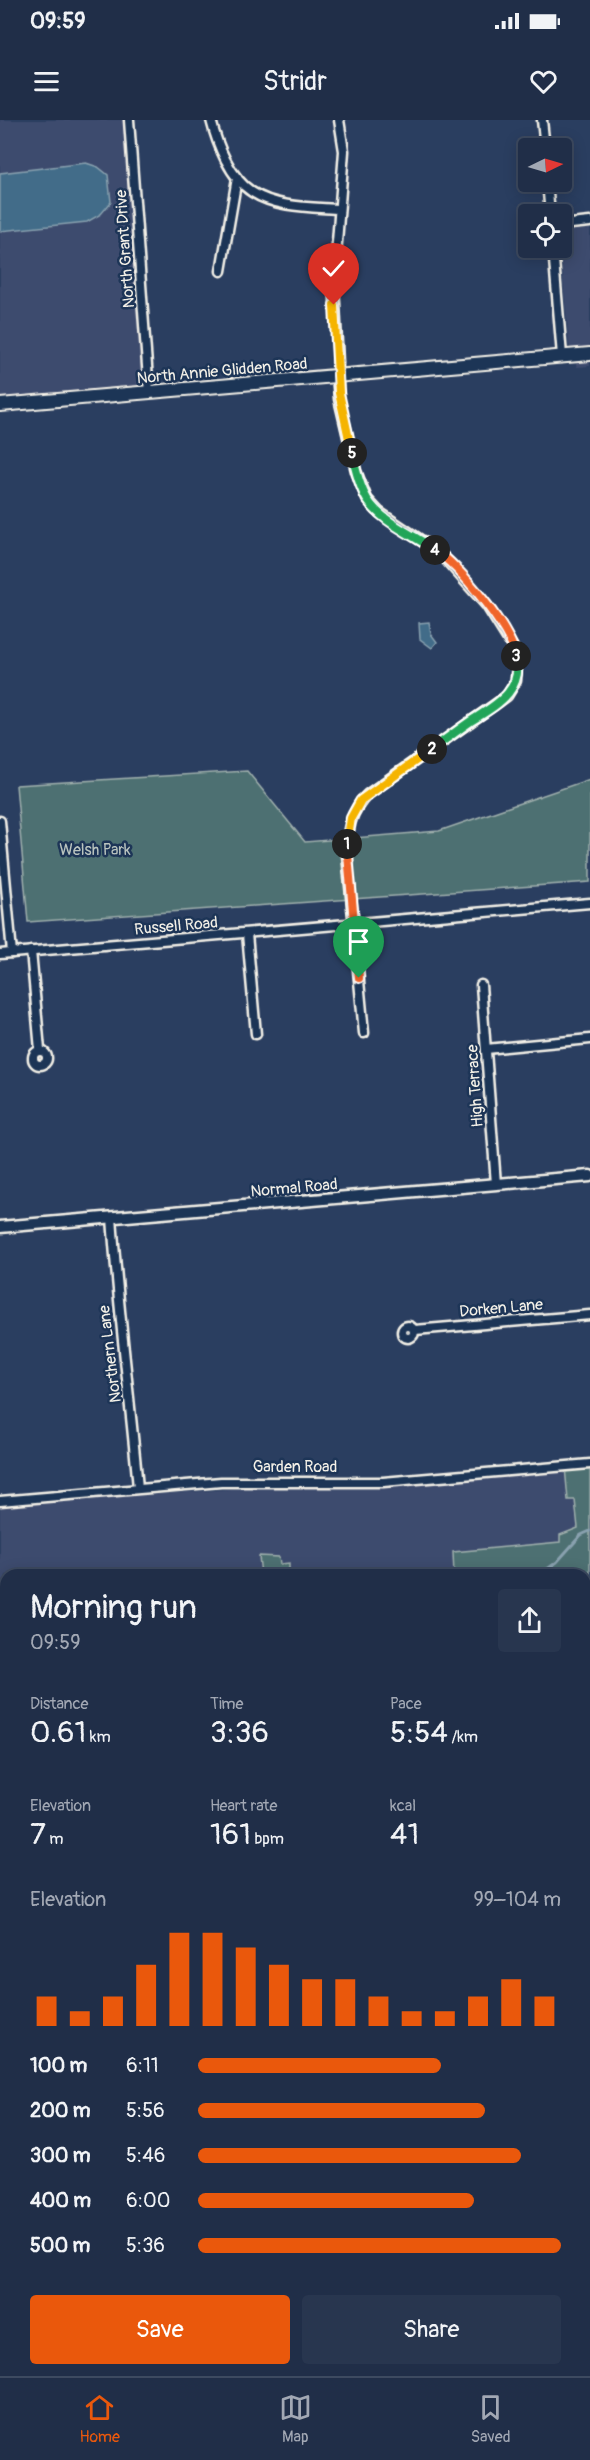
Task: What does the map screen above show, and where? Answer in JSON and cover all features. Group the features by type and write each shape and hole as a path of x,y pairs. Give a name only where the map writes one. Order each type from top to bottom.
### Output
{"main road":[{"name":"North Annie Glidden Road","path":"0,405 590,354"}],"street":[{"name":"North Grant Drive","path":"129,120 149,393"},
{"path":"211,120 221,150 237,178 252,192 292,204 339,208"},
{"path":"339,120 344,152 334,282 337,376 339,399 356,471 367,499 379,512 440,553 467,581 504,632 517,660 516,681 507,696 368,794 356,807 349,825 347,840 364,1033"},
{"path":"542,120 543,138"},
{"path":"221,271 237,178"},
{"path":"572,224 590,222"},
{"path":"554,258 562,356"},
{"path":"0,821 12,953"},
{"name":"Russell Road","path":"0,954 590,903"},
{"path":"247,934 256,1034"},
{"path":"31,951 40,1050"},
{"name":"High Terrace","path":"481,986 496,1184"},
{"path":"486,1049 590,1039"},
{"name":"Normal Road","path":"0,1227 590,1176"},
{"name":"Northern Lane","path":"112,1217 117,1297 128,1378 138,1488"},
{"name":"Dorken Lane","path":"415,1330 590,1315"},
{"name":"Garden Road","path":"0,1501 138,1488 275,1480 383,1482 590,1464"}],"shaded area":[{"path":"0,120 126,120 149,393 0,406"},
{"path":"86,163 98,167 108,175 111,202 101,214 87,222 0,231 0,173"},
{"path":"590,229 590,366 577,367 569,345 561,258 572,258 572,230"},
{"path":"429,622 431,634 437,642 432,648 420,639 419,623"},
{"path":"590,1464 590,1569 0,1569 0,1505"}],"green space":[{"name":"Welsh Park","path":"247,771 305,842 439,831 590,779 590,882 28,922 16,785"},
{"path":"590,1465 590,1569 454,1569 453,1552 560,1542 560,1535 578,1528 575,1500 568,1500 565,1467"},
{"path":"259,1556 279,1557 280,1564 289,1563 289,1569 260,1569"}],"waterway":[{"path":"547,1569 557,1562 581,1535 590,1531"}],"route":[{"path":"334,305 339,399 356,471 367,499 379,512 440,553 467,581 500,625 515,652 518,668 514,687 497,705 472,720 368,794 356,807 349,825 347,855 359,978"}]}
